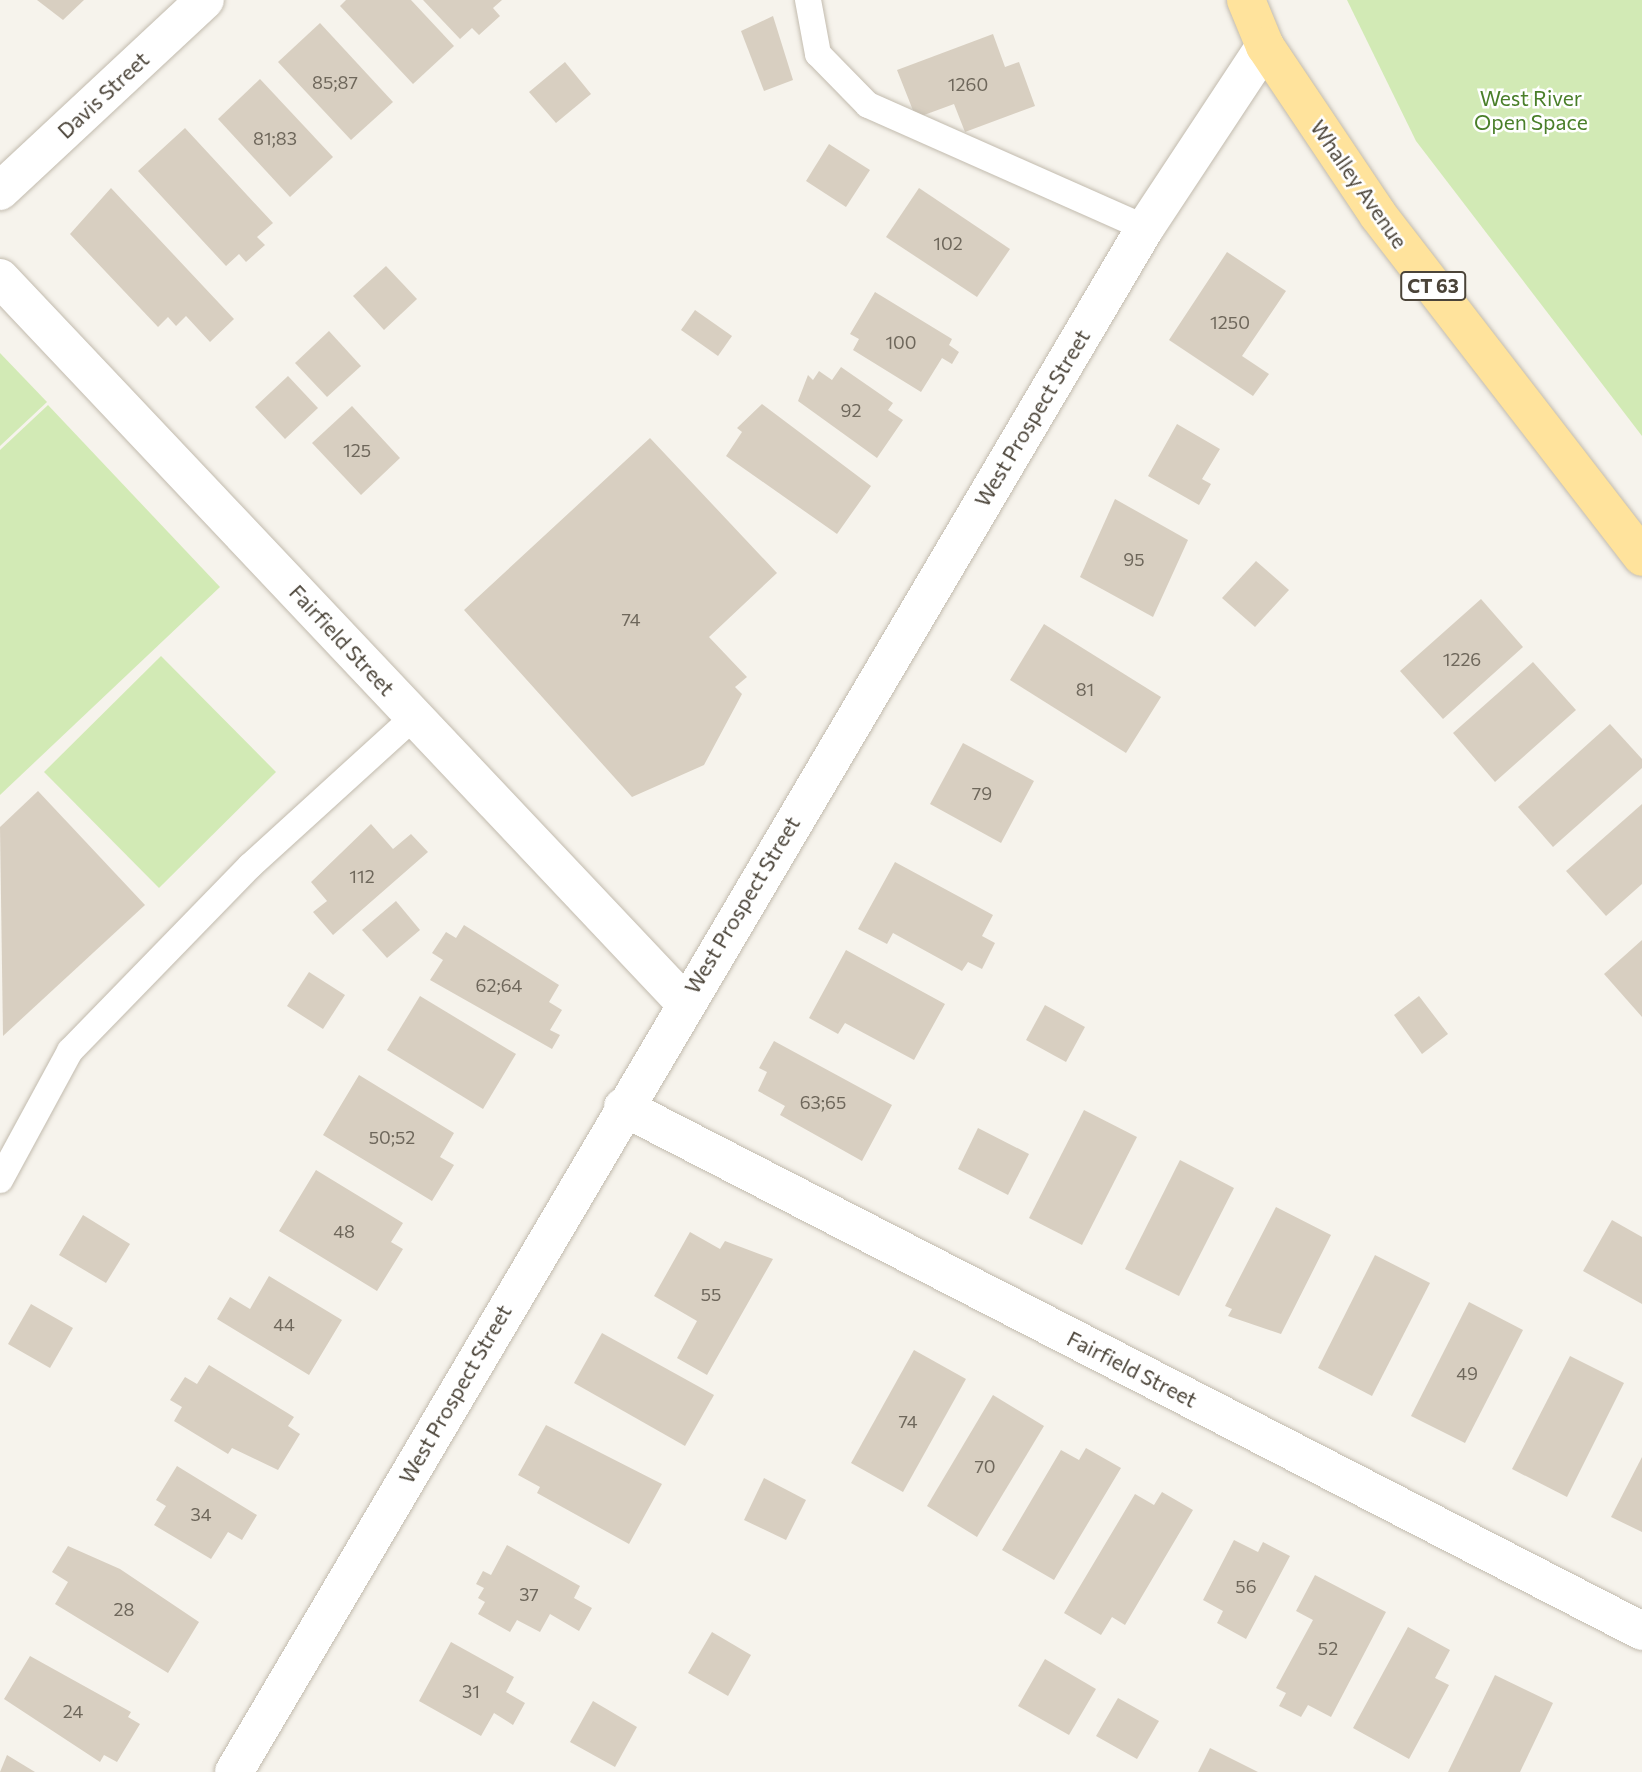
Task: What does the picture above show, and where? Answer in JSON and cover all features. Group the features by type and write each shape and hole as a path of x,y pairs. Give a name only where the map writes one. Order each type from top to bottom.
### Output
{"main road":[{"name":"Whalley Avenue","path":"1246,0 1265,46 1378,215 1642,557"}],"street":[{"name":"Davis Street","path":"0,191 205,0"},
{"name":"West Prospect Street","path":"234,1772 684,1002 1146,228 1265,46"},
{"name":"Fairfield Street","path":"0,278 684,1002"},
{"name":"Fairfield Street","path":"623,1107 1642,1631"}],"lane":[{"path":"808,0 818,54 868,105 1146,228"},
{"path":"0,1180 70,1051 250,866 414,717"}],"green space":[{"name":"West River Open Space","path":"1347,0 1642,0 1642,436 1416,141"},
{"path":"0,353 47,402 0,446"},
{"path":"48,405 220,587 0,795 0,450"},
{"path":"161,656 276,772 159,888 44,772"}],"building":[{"path":"37,0 84,0 63,20"},
{"path":"346,0 411,0 454,46 413,84 340,6"},
{"path":"423,0 502,0 493,8 500,16 479,35 472,28 460,39"},
{"path":"773,16 793,80 764,91 741,31"},
{"path":"320,23 393,102 351,140 278,62"},
{"path":"993,34 1005,67 1019,62 1035,106 965,132 954,104 916,118 897,70"},
{"path":"565,62 591,94 556,123 529,92"},
{"path":"260,79 333,157 290,197 218,119"},
{"path":"185,128 273,223 257,237 265,245 246,262 239,254 226,266 138,171"},
{"path":"829,144 870,170 846,207 806,181"},
{"path":"111,188 234,319 210,342 186,316 176,326 168,317 158,327 70,234"},
{"path":"919,188 1010,249 977,297 886,237"},
{"path":"1227,252 1286,291 1242,356 1269,374 1253,396 1169,340"},
{"path":"386,266 417,299 384,330 353,296"},
{"path":"875,292 952,339 949,345 959,352 952,364 942,358 921,392 853,350 859,339 850,334"},
{"path":"695,310 732,336 718,356 681,330"},
{"path":"329,331 361,366 327,397 295,363"},
{"path":"841,367 893,403 888,410 903,420 877,458 798,401 808,375 813,380 819,371 832,380"},
{"path":"288,376 318,408 285,439 255,407"},
{"path":"762,404 871,486 837,534 726,456 742,432 737,428"},
{"path":"352,406 400,458 361,495 312,443"},
{"path":"1177,424 1220,449 1202,479 1211,484 1199,505 1148,476"},
{"path":"650,438 777,573 709,637 747,677 735,687 742,694 704,765 632,797 464,610"},
{"path":"1115,499 1188,540 1153,617 1080,577"},
{"path":"1256,561 1289,590 1255,627 1222,598"},
{"path":"1481,599 1523,647 1443,719 1400,671"},
{"path":"1044,624 1161,697 1126,753 1010,680"},
{"path":"1533,662 1576,710 1495,782 1453,733"},
{"path":"1610,724 1642,759 1642,768 1553,847 1518,807"},
{"path":"963,743 1034,781 1001,843 930,804"},
{"path":"38,791 145,905 3,1036 0,827"},
{"path":"1642,804 1642,884 1606,916 1566,871"},
{"path":"371,824 393,849 411,834 428,852 333,935 313,912 327,901 311,882"},
{"path":"895,862 993,915 982,936 995,943 982,969 968,962 962,971 893,933 887,944 858,929"},
{"path":"396,901 420,930 387,958 362,930"},
{"path":"464,925 559,985 549,1002 562,1010 550,1030 560,1035 552,1049 430,980 443,960 432,953 446,932 456,938"},
{"path":"1642,940 1642,1017 1604,974"},
{"path":"846,950 945,1004 914,1060 845,1023 838,1034 809,1018"},
{"path":"309,972 345,995 323,1029 287,1006"},
{"path":"420,996 516,1054 483,1109 387,1050"},
{"path":"1419,996 1448,1034 1422,1054 1394,1015"},
{"path":"1045,1005 1085,1027 1066,1062 1026,1040"},
{"path":"774,1041 892,1105 862,1161 780,1115 785,1106 758,1091 767,1072 759,1068"},
{"path":"359,1075 454,1133 440,1157 454,1165 432,1201 323,1135"},
{"path":"1084,1110 1137,1137 1082,1245 1029,1218"},
{"path":"978,1128 1029,1154 1008,1195 958,1169"},
{"path":"1180,1160 1234,1188 1179,1296 1125,1269"},
{"path":"316,1170 403,1223 391,1242 403,1249 377,1291 279,1231"},
{"path":"1276,1207 1331,1235 1281,1334 1228,1316 1232,1309 1225,1306"},
{"path":"83,1215 130,1244 106,1283 59,1255"},
{"path":"1612,1220 1642,1237 1642,1304 1583,1271"},
{"path":"690,1232 720,1249 725,1241 773,1259 707,1375 677,1358 697,1321 654,1296"},
{"path":"1375,1255 1430,1283 1372,1396 1318,1368"},
{"path":"269,1276 342,1320 309,1375 217,1319 230,1297 250,1309"},
{"path":"1469,1302 1523,1330 1465,1443 1411,1416"},
{"path":"31,1304 73,1328 50,1368 8,1344"},
{"path":"602,1333 714,1395 685,1446 574,1383"},
{"path":"914,1350 966,1379 903,1492 851,1463"},
{"path":"1570,1356 1624,1383 1567,1497 1512,1469"},
{"path":"209,1365 294,1417 288,1426 300,1434 278,1470 232,1448 228,1454 174,1421 182,1407 170,1400 185,1377 197,1384"},
{"path":"993,1395 1044,1426 977,1537 927,1506"},
{"path":"546,1425 662,1484 629,1544 537,1493 540,1487 518,1475"},
{"path":"1086,1448 1121,1468 1054,1580 1002,1550 1061,1450 1079,1460"},
{"path":"1642,1457 1642,1532 1611,1517"},
{"path":"177,1466 257,1515 242,1540 228,1532 211,1559 154,1525 166,1506 156,1500"},
{"path":"764,1478 806,1500 786,1540 744,1520"},
{"path":"1162,1492 1193,1510 1125,1625 1112,1617 1101,1635 1064,1613 1135,1494 1154,1505"},
{"path":"1234,1540 1258,1552 1263,1542 1290,1556 1246,1639 1217,1623 1223,1611 1203,1600"},
{"path":"507,1545 580,1586 574,1598 592,1608 579,1631 550,1614 540,1632 517,1620 510,1632 478,1614 485,1602 478,1598 484,1588 476,1584 483,1571 491,1575"},
{"path":"68,1546 120,1569 199,1622 168,1673 55,1604 68,1582 52,1572"},
{"path":"1315,1575 1386,1612 1331,1717 1308,1705 1301,1717 1279,1706 1286,1693 1276,1688 1313,1620 1296,1611"},
{"path":"1408,1627 1450,1650 1435,1678 1449,1685 1409,1759 1353,1728"},
{"path":"712,1632 751,1655 728,1696 688,1673"},
{"path":"451,1642 514,1677 506,1692 525,1703 513,1725 494,1713 481,1736 419,1701"},
{"path":"30,1656 131,1712 128,1717 140,1724 117,1762 104,1755 100,1762 4,1699"},
{"path":"1045,1659 1096,1689 1069,1735 1018,1706"},
{"path":"1495,1675 1553,1703 1520,1772 1448,1772"},
{"path":"1118,1698 1159,1721 1137,1759 1096,1736"},
{"path":"593,1701 637,1727 615,1767 570,1742"},
{"path":"1210,1748 1258,1772 1198,1772"},
{"path":"7,1755 35,1772 0,1772"}]}
